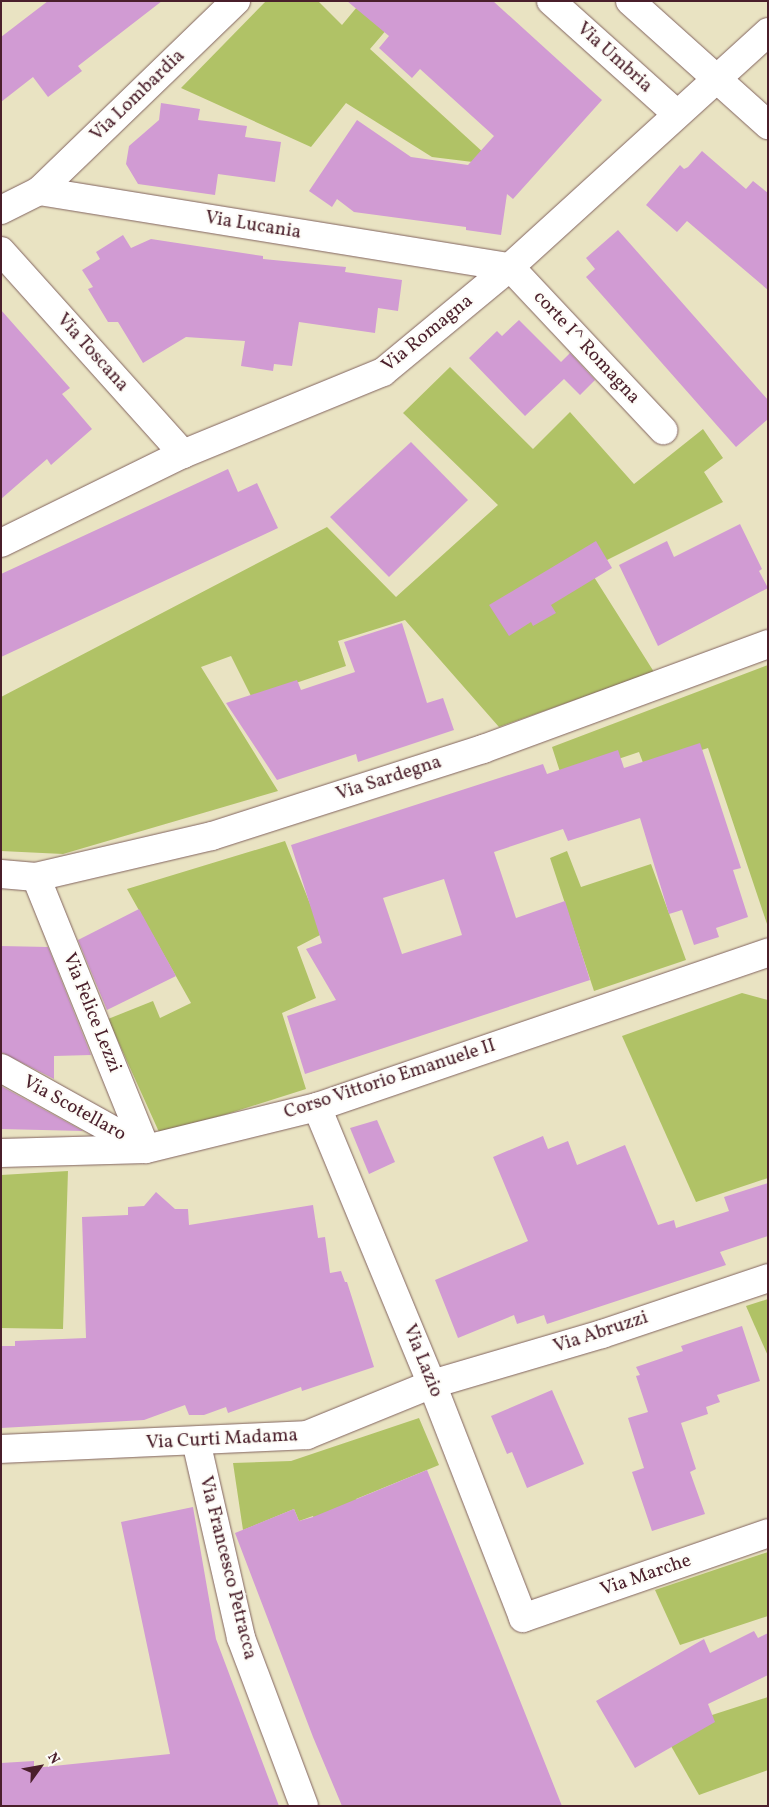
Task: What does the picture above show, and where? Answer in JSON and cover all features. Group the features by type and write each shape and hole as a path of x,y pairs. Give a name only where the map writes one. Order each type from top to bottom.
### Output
{"street":[{"name":"Via Lombardia","path":"39,191 236,1"},
{"name":"Via Umbria","path":"551,1 677,114"},
{"path":"630,1 768,124"},
{"name":"Via Romagna","path":"1,543 183,454 383,372 510,267 768,32"},
{"path":"1,210 39,191"},
{"name":"Via Lucania","path":"39,191 510,267"},
{"name":"Via Toscana","path":"1,251 183,454"},
{"name":"corte I^ Romagna","path":"510,267 663,430"},
{"name":"Via Sardegna","path":"1,874 36,878 212,836 446,761 768,644"},
{"name":"Via Felice Lezzi","path":"36,878 146,1149"},
{"name":"Corso Vittorio Emanuele II","path":"1,1153 146,1149 316,1107 768,954"},
{"name":"Via Scotellaro","path":"1,1068 146,1149"},
{"name":"Via Lazio","path":"316,1107 432,1384 523,1618"},
{"name":"Via Abruzzi","path":"432,1384 602,1334 768,1278"},
{"name":"Via Curti Madama","path":"1,1449 307,1435 432,1384"},
{"name":"Via Francesco Petracca","path":"196,1441 241,1638 304,1806"},
{"name":"Via Marche","path":"523,1618 768,1533"}],"green space":[{"path":"266,1 318,1 342,25 362,1 394,21 370,49 497,165 432,157 346,103 311,147 181,88"},
{"path":"450,367 533,449 570,412 634,484 703,429 723,458 704,472 723,502 589,569 654,672 499,727 405,620 338,641 346,666 252,698 231,656 201,667 278,791 63,854 1,851 1,697 327,527 396,597 498,505 403,413"},
{"path":"768,665 768,927 708,748 645,768 639,752 562,778 552,747"},
{"path":"285,841 322,934 297,947 316,998 282,1013 306,1089 224,1115 159,1132 108,1019 153,1001 160,1018 191,1003 127,889"},
{"path":"567,851 581,887 651,864 686,960 594,991 550,858"},
{"path":"742,993 768,1000 768,1178 696,1202 622,1036"},
{"path":"68,1171 63,1329 1,1328 1,1175"},
{"path":"768,1299 768,1356 746,1306"},
{"path":"419,1418 439,1465 356,1499 390,1719 313,1516 299,1521 294,1509 243,1530 233,1463 291,1461"},
{"path":"768,1552 768,1616 680,1645 655,1590"},
{"path":"768,1697 768,1770 699,1795 671,1746 712,1715"}],"building":[{"path":"48,1 162,1 78,66 82,71 48,97 33,77 1,102 1,37"},
{"path":"347,1 493,1 602,100 513,199 507,194 501,235 466,230 466,227 354,212 337,199 332,207 309,191 357,120 411,157 468,165 494,136 420,69 412,78 379,48 389,36"},
{"path":"161,103 200,109 198,120 247,126 245,137 281,142 275,182 218,174 215,195 138,184 126,164 129,146 159,120"},
{"path":"702,151 746,189 753,181 768,193 768,290 687,221 677,232 646,205 680,165 684,169 688,167"},
{"path":"618,230 768,400 768,419 736,447 586,277 595,269 586,258"},
{"path":"123,235 131,248 151,239 263,256 263,259 346,267 345,272 402,280 398,311 378,308 375,333 299,322 292,366 274,364 273,371 241,366 245,341 186,337 143,363 118,322 108,322 88,289 93,287 82,270 100,259 96,252"},
{"path":"1,310 70,388 62,394 92,429 51,465 47,459 1,499"},
{"path":"519,320 561,362 570,353 595,380 580,395 564,379 525,416 469,358 497,331 502,336"},
{"path":"411,442 468,500 389,577 330,517"},
{"path":"228,469 238,492 257,483 278,528 1,657 1,574"},
{"path":"740,524 762,569 759,571 768,588 658,646 619,565 667,541 674,557"},
{"path":"596,541 612,568 551,605 556,613 533,626 531,622 509,636 489,605"},
{"path":"402,623 427,703 443,698 454,730 358,762 356,754 277,780 226,703 297,680 301,690 355,672 344,642"},
{"path":"700,743 741,868 733,870 748,917 716,928 719,937 694,945 682,910 669,914 640,818 568,841 563,829 494,852 516,918 565,901 590,980 305,1074 287,1016 336,1000 306,949 322,943 291,845 543,764 547,774 618,750 624,768","holes":["444,879 462,935 402,954 383,898"]},
{"path":"139,909 176,976 107,1010 78,940"},
{"path":"1,946 48,947 91,1055 54,1056 54,1079 1,1052"},
{"path":"1,1086 83,1131 1,1129"},
{"path":"377,1120 395,1162 369,1174 350,1128"},
{"path":"543,1136 548,1149 568,1141 577,1165 625,1145 658,1225 674,1220 676,1228 729,1211 724,1197 768,1183 768,1236 720,1252 726,1265 547,1324 544,1315 517,1324 514,1315 458,1338 435,1280 528,1241 493,1157"},
{"path":"156,1192 175,1209 188,1209 189,1225 313,1205 318,1238 325,1237 330,1273 341,1271 345,1282 347,1282 374,1367 302,1391 301,1387 228,1413 226,1407 204,1415 189,1415 185,1405 144,1420 1,1428 1,1346 15,1346 15,1341 86,1338 82,1217 128,1215 128,1207 144,1206"},
{"path":"742,1326 760,1381 717,1395 720,1402 706,1407 708,1414 681,1423 696,1469 690,1472 705,1514 652,1531 632,1472 644,1468 628,1418 648,1412 636,1376 640,1375 636,1367 683,1351 681,1346"},
{"path":"552,1390 584,1464 527,1488 512,1452 507,1454 491,1416"},
{"path":"427,1470 562,1806 342,1806 313,1737 235,1533 294,1509 299,1521 313,1517"},
{"path":"193,1507 216,1639 279,1806 1,1806 1,1763 34,1761 34,1768 170,1754 121,1522"},
{"path":"754,1631 758,1638 768,1633 768,1675 708,1704 715,1722 635,1768 596,1701 704,1639 710,1653"}]}
